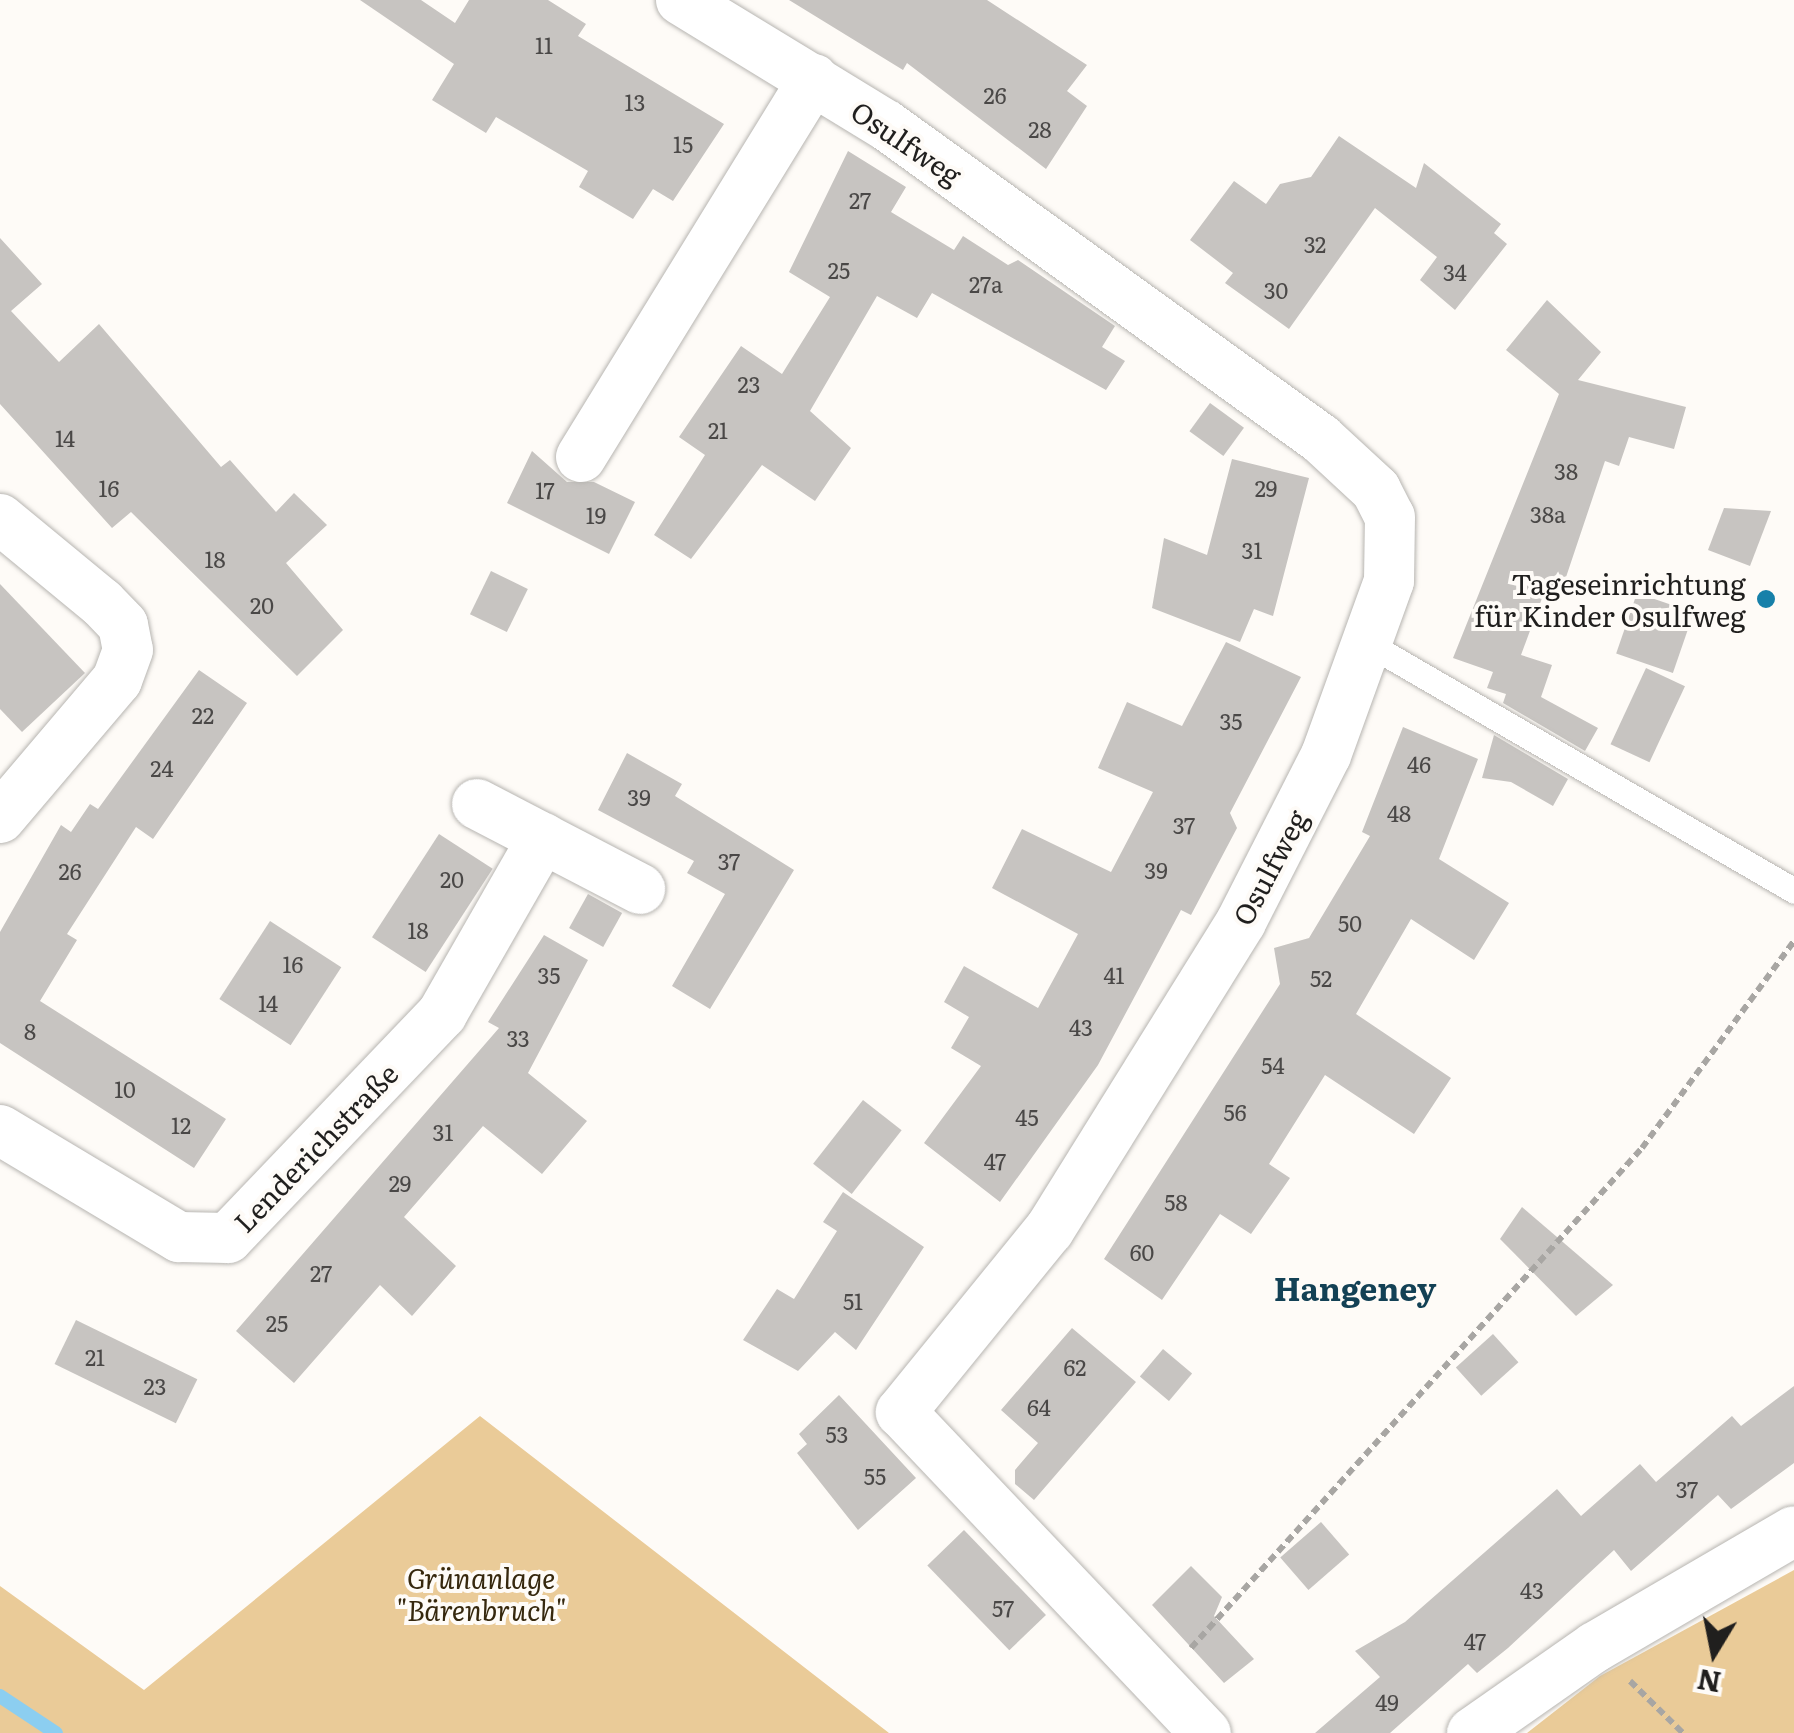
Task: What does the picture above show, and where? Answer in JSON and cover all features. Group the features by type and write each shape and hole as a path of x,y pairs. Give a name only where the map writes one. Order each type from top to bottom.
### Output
{"street":[{"name":"Osulfweg","path":"681,0 814,79 1347,460 1376,490 1395,542 1368,644 1319,770 1184,1021 1048,1230 901,1412 1206,1733"},
{"path":"581,457 814,79"},
{"path":"0,519 102,603 123,625 128,650 117,680 0,818"},
{"path":"477,804 640,889"},
{"name":"Lenderichstraße","path":"0,1130 179,1238 228,1238 442,1014 543,838"},
{"path":"1472,1733 1595,1647 1794,1531"}],"lane":[{"path":"1368,644 1794,891"}],"path":[{"path":"1160,1682 1642,1148 1794,940"},
{"path":"1595,1647 1682,1733"}],"green space":[{"name":"Grünanlage \"Bärenbruch\"","path":"480,1416 889,1733 0,1733 0,1586 144,1690"},
{"path":"1794,1570 1794,1733 1527,1733 1600,1676"}],"building":[{"path":"360,0 421,0 455,23 469,0 548,0 586,24 578,36 724,124 673,201 653,189 633,219 579,187 588,171 496,117 486,133 432,100 454,64"},
{"path":"789,0 987,0 1087,65 1067,91 1087,106 1046,169 907,63 903,70"},
{"path":"1339,136 1416,188 1424,163 1501,224 1494,233 1507,244 1455,310 1420,280 1437,257 1375,208 1289,329 1225,283 1233,273 1190,240 1234,181 1266,204 1280,184 1311,177"},
{"path":"848,151 906,187 891,212 954,250 963,236 1008,265 1018,260 1115,326 1102,347 1125,361 1106,390 932,293 917,318 877,296 810,411 851,448 815,501 762,465 691,559 654,535 705,455 679,437 741,346 782,374 830,297 789,272"},
{"path":"0,238 42,284 11,311 59,362 99,324 221,467 230,460 276,512 294,493 327,525 286,563 343,630 297,676 131,512 112,528 0,404"},
{"path":"1547,300 1601,352 1578,380 1686,407 1674,449 1629,437 1619,466 1605,461 1560,595 1545,590 1521,655 1552,665 1541,697 1598,728 1585,751 1503,703 1506,694 1487,688 1493,672 1453,658 1559,394 1506,350"},
{"path":"1210,403 1244,428 1223,456 1189,431"},
{"path":"532,451 567,482 594,482 635,502 609,554 507,503"},
{"path":"1232,459 1309,478 1273,616 1254,609 1240,642 1152,608 1164,538 1207,555"},
{"path":"1724,508 1771,511 1750,566 1708,550"},
{"path":"491,571 528,589 507,632 470,614"},
{"path":"0,584 85,673 22,732 0,709"},
{"path":"1637,593 1694,613 1673,673 1616,654"},
{"path":"1226,642 1301,677 1230,813 1237,828 1191,915 1181,910 1098,1065 1000,1202 924,1143 981,1066 951,1048 969,1017 944,1002 964,966 1038,1008 1078,934 992,888 1022,829 1111,872 1153,792 1098,768 1127,702 1182,726"},
{"path":"1646,668 1685,686 1649,762 1611,744"},
{"path":"199,670 247,703 153,839 136,827 67,934 77,940 40,1001 226,1119 194,1168 0,1043 0,932 61,825 71,832 90,804 98,809"},
{"path":"1403,727 1478,759 1439,859 1509,903 1474,960 1411,919 1356,1014 1451,1078 1414,1134 1325,1075 1269,1164 1290,1178 1251,1234 1220,1214 1162,1300 1104,1259 1280,984 1274,948 1309,938 1370,836 1362,832"},
{"path":"1494,735 1568,779 1553,806 1511,782 1482,778"},
{"path":"627,753 682,784 675,796 794,870 710,1009 672,986 725,894 687,873 694,861 598,810"},
{"path":"439,834 493,869 426,972 372,937"},
{"path":"588,894 622,913 603,947 569,928"},
{"path":"270,921 341,967 291,1045 219,999"},
{"path":"544,935 588,960 528,1073 587,1121 542,1174 483,1126 404,1217 456,1266 412,1316 380,1285 294,1383 236,1331 499,1028 488,1022"},
{"path":"863,1100 902,1130 852,1194 813,1164"},
{"path":"843,1192 924,1247 856,1350 835,1332 798,1371 743,1340 777,1289 794,1299 837,1231 823,1222"},
{"path":"1522,1207 1613,1285 1576,1316 1500,1239"},
{"path":"76,1320 197,1379 176,1423 55,1364"},
{"path":"1072,1328 1136,1382 1034,1500 1015,1484 1015,1470 1038,1443 1001,1410"},
{"path":"1493,1334 1518,1362 1481,1396 1456,1367"},
{"path":"1163,1349 1192,1373 1169,1401 1140,1377"},
{"path":"1794,1386 1794,1463 1731,1509 1718,1495 1631,1571 1614,1550 1508,1648 1477,1673 1468,1664 1390,1733 1315,1733 1380,1677 1355,1651 1405,1622 1557,1489 1581,1516 1640,1464 1656,1482 1732,1416 1741,1426"},
{"path":"839,1395 916,1478 858,1530 797,1453 807,1444 799,1434"},
{"path":"1321,1522 1349,1554 1308,1590 1280,1557"},
{"path":"964,1530 1046,1615 1009,1650 927,1565"},
{"path":"1191,1566 1222,1597 1214,1616 1254,1659 1224,1683 1152,1605"}],"waterway":[{"path":"0,1696 56,1733"}],"place":[{"name":"Tageseinrichtung für Kinder Osulfweg","path":"1766,599"}],"district":[{"name":"Hangeney","path":"1355,1287"}]}
